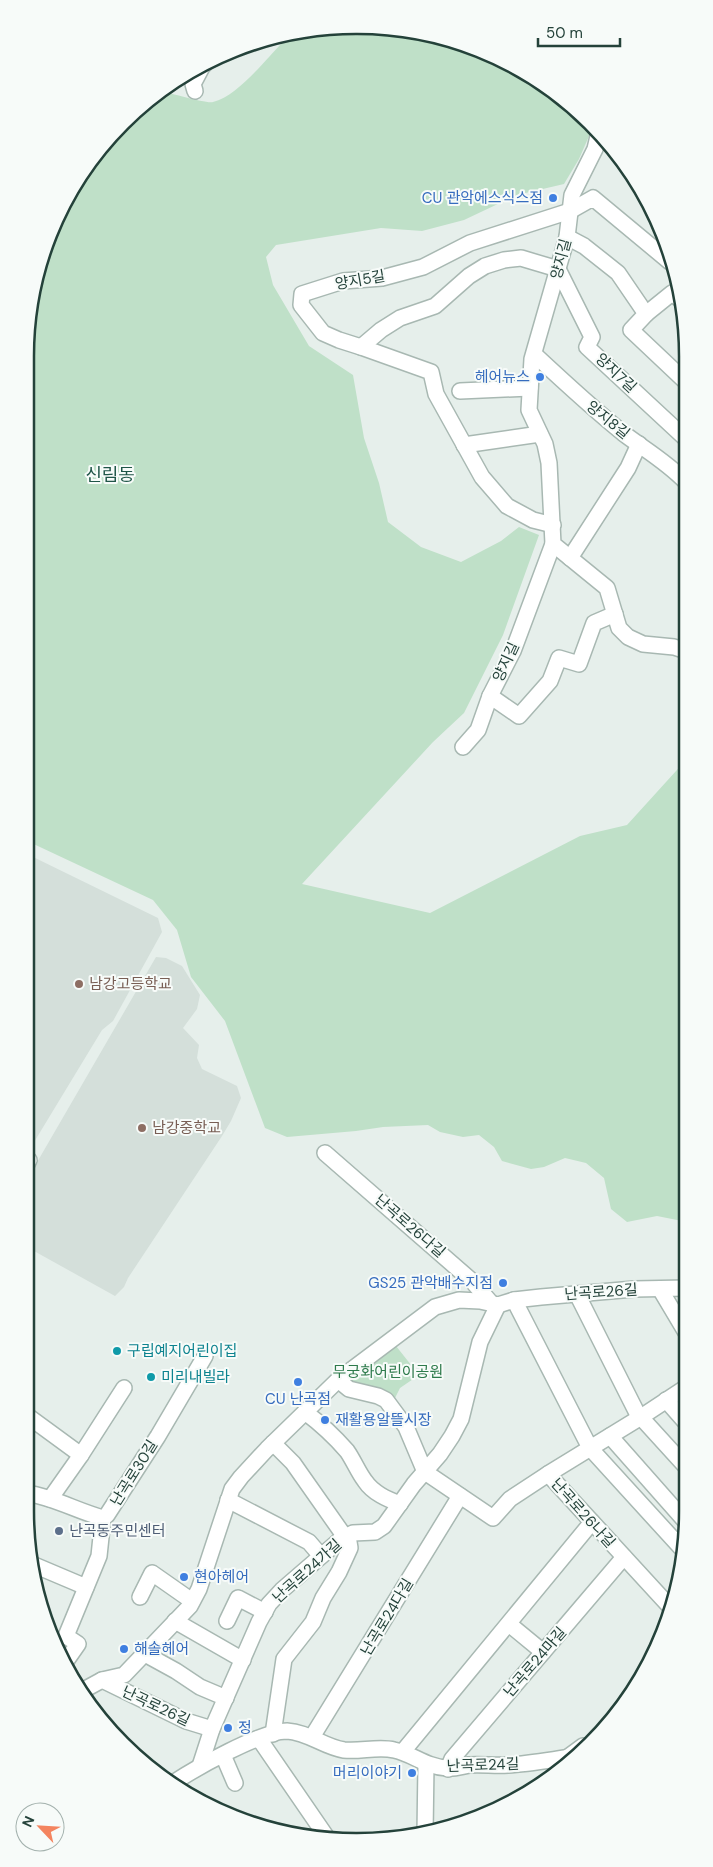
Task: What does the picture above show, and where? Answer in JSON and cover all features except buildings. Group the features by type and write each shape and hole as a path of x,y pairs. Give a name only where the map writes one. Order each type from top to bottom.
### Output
{"street":[{"path":"195,91 193,84 197,76"},
{"name":"양지길","path":"462,747 478,730 490,696 512,651 553,544 549,463 545,444 529,410 530,388 534,354 567,237 572,195 595,149 597,141"},
{"path":"570,211 593,198 663,256"},
{"name":"양지5길","path":"361,347 323,333 301,305 302,294 343,281 382,278 423,267 470,243 570,211"},
{"path":"567,237 584,246 618,273 646,314"},
{"path":"553,525 533,520 507,506 482,477 436,394 431,372 361,347 381,330 400,318 435,306 469,276 485,266 504,260 521,258 558,269"},
{"name":"양지7길","path":"558,269 592,337 587,347 679,432"},
{"path":"673,294 646,314 631,330 679,374"},
{"name":"양지8길","path":"534,354 580,396 638,444 665,462 679,475"},
{"path":"460,391 530,388"},
{"path":"464,445 540,434"},
{"path":"570,558 628,468 638,444"},
{"path":"553,544 607,588 619,628 628,637 642,644 679,649"},
{"path":"490,696 519,716 550,681 559,658 580,664 594,623 615,614"},
{"name":"난곡로26다길","path":"325,1153 473,1282 495,1304"},
{"name":"난곡로26길","path":"87,1688 102,1680 124,1675 190,1606 199,1589 232,1489 241,1477 338,1380 435,1307 460,1300 495,1304 514,1300 634,1289 679,1288"},
{"path":"660,1289 679,1321"},
{"path":"576,1294 637,1413 679,1459"},
{"path":"514,1300 590,1448 677,1544"},
{"name":"난곡로24가길","path":"200,1766 212,1730 265,1612 282,1590 346,1537 353,1533 375,1532 384,1526 414,1484 440,1454 461,1419 480,1342 495,1304"},
{"name":"난곡로30길","path":"34,1495 50,1499 83,1513 103,1518 112,1509 158,1436 205,1356"},
{"path":"338,1380 349,1388 386,1400 406,1427 425,1472"},
{"path":"50,1499 124,1388"},
{"path":"548,1474 679,1393"},
{"path":"666,1400 679,1415"},
{"path":"305,1412 326,1427 358,1467 365,1482 377,1494 400,1504"},
{"path":"34,1421 81,1455"},
{"path":"610,1436 679,1514"},
{"path":"273,1443 293,1463 346,1537 350,1548 339,1572 323,1598 313,1622 284,1659 273,1734"},
{"name":"난곡로26나길","path":"425,1472 493,1518 510,1499 548,1474 665,1603"},
{"name":"난곡로24다길","path":"312,1737 460,1496"},
{"path":"228,1500 309,1542 321,1556"},
{"path":"69,1657 78,1644 66,1636 99,1556 103,1518"},
{"path":"405,1753 405,1749 592,1522"},
{"name":"난곡로24마길","path":"448,1768 452,1759 624,1557"},
{"path":"39,1567 86,1587"},
{"path":"140,1597 152,1573 192,1601"},
{"path":"227,1621 238,1598 265,1612"},
{"path":"175,1621 243,1660"},
{"path":"509,1624 544,1652"},
{"path":"145,1654 200,1687 226,1698"},
{"name":"난곡로26길","path":"102,1680 186,1721 212,1730"},
{"name":"난곡로24길","path":"178,1780 200,1766 248,1742 286,1731 312,1737 345,1750 391,1749 405,1753 426,1764 448,1768 469,1765 534,1763 563,1758"},
{"path":"257,1739 322,1831"},
{"path":"223,1755 235,1783"},
{"path":"425,1826 426,1764"}],"shaded area":[{"name":"남강고등학교","path":"34,857 158,918 162,932 113,1021 102,1030 34,1142"},
{"name":"남강중학교","path":"156,957 166,958 182,966 200,995 197,1009 183,1028 199,1045 197,1058 202,1069 237,1086 241,1098 222,1136 128,1278 124,1287 115,1296 34,1251 34,1167"}],"green space":[{"path":"335,34 378,34 419,40 480,58 518,77 553,100 590,134 579,159 564,184 517,195 464,220 422,231 381,228 276,245 266,257 273,285 309,346 353,375 364,438 379,483 388,522 421,547 461,562 501,541 519,527 539,535 503,635 464,713 433,742 302,884 430,913 580,836 627,825 679,768 679,1220 657,1216 627,1222 611,1209 604,1178 586,1163 565,1158 544,1167 531,1169 502,1161 494,1147 479,1135 463,1137 440,1132 428,1125 383,1127 287,1137 265,1128 225,1021 191,977 177,930 153,900 34,844 34,335 45,273 58,233 77,195 100,160 128,128 170,93 213,102 232,93 282,43 294,40"},
{"name":"무궁화어린이공원","path":"391,1345 396,1346 419,1375 400,1388 394,1400 348,1382"}],"place":[{"name":"CU 관악에스식스점","path":"553,198"},
{"name":"헤어뉴스","path":"540,377"},
{"name":"남강고등학교","path":"79,984"},
{"name":"남강중학교","path":"142,1128"},
{"name":"GS25 관악배수지점","path":"503,1283"},
{"name":"구립예지어린이집","path":"117,1351"},
{"name":"미리내빌라","path":"151,1377"},
{"name":"CU 난곡점","path":"298,1382"},
{"name":"재활용알뜰시장","path":"325,1420"},
{"name":"난곡동주민센터","path":"59,1531"},
{"name":"현아헤어","path":"184,1577"},
{"name":"해솔헤어","path":"124,1649"},
{"name":"정","path":"228,1728"},
{"name":"머리이야기","path":"412,1773"}],"district":[{"name":"신림동","path":"110,475"}]}
